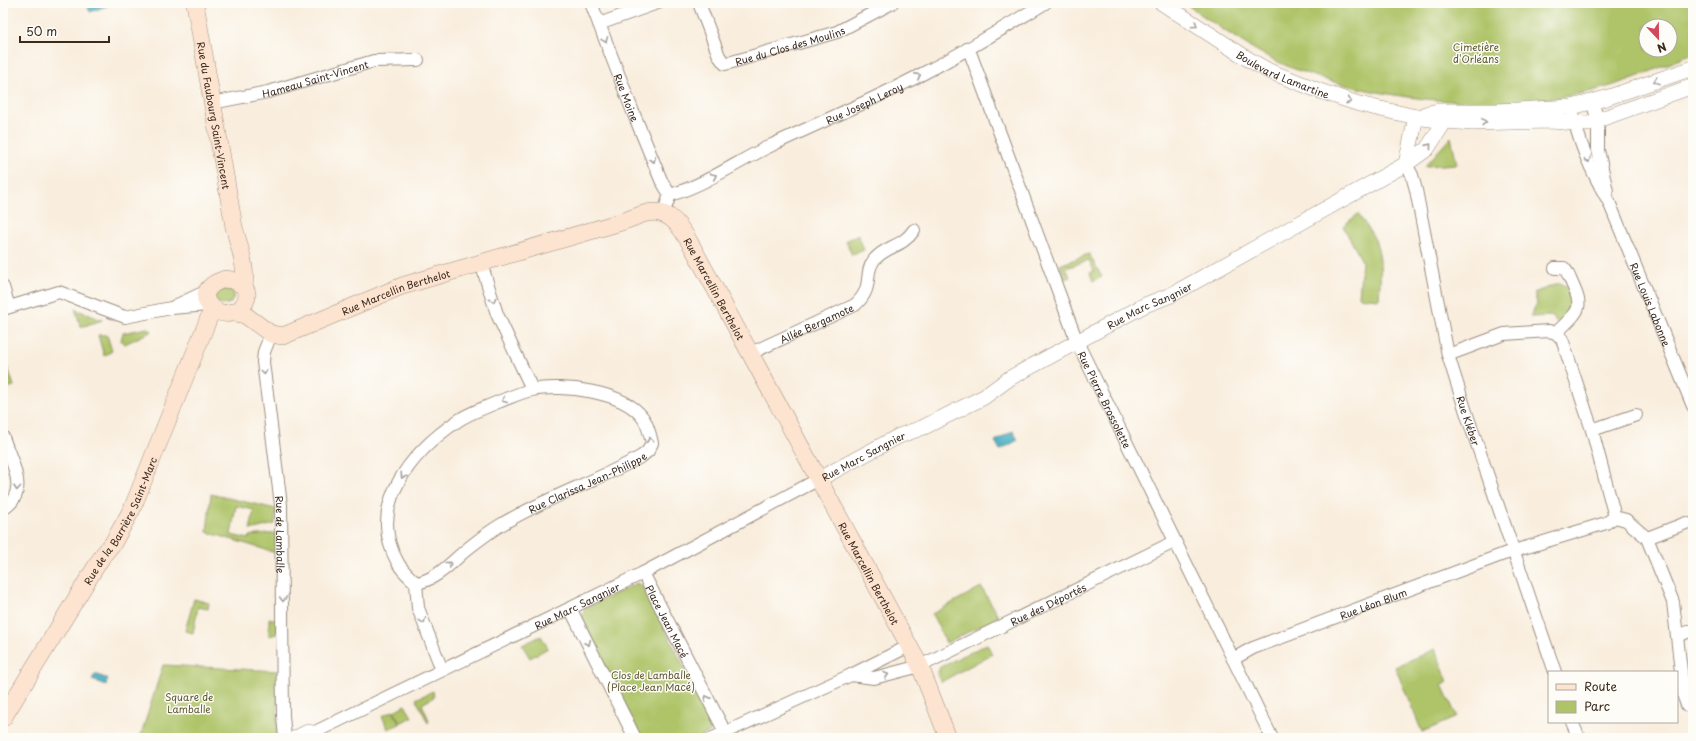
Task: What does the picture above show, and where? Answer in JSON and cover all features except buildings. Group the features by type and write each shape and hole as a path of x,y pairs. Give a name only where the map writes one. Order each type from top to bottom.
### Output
{"main road":[{"name":"Rue du Faubourg Saint-Vincent","path":"195,3 234,227 242,256 245,289"},
{"name":"Rue Marcellin Berthelot","path":"270,334 283,336 402,286 621,222 647,213 656,212 671,218 683,231 819,478 920,666 948,738"},
{"name":"Rue du Faubourg Saint-Vincent","path":"225,279 234,255 234,227"},
{"path":"225,279 238,281 245,289 270,334 245,315 232,312 223,313 209,302 211,285 225,279"},
{"path":"232,312 243,305 245,289"},
{"name":"Rue de la Barrière Saint-Marc","path":"3,718 103,554 113,543 132,508 209,302"}],"street":[{"name":"Rue Moine","path":"592,3 661,180 672,192"},
{"path":"599,24 657,3"},
{"name":"Rue du Clos des Moulins","path":"699,3 719,56 725,64 836,32 892,3"},
{"name":"Rue Joseph Leroy","path":"672,192 720,173 748,156 842,112 861,105 926,73 1044,3"},
{"name":"Boulevard Lamartine","path":"1162,3 1269,71 1320,91 1359,104 1416,117 1473,123 1551,121 1587,124 1693,86"},
{"name":"Rue Pierre Brossolette","path":"967,49 971,55 1077,342 1174,542 1272,738"},
{"name":"Hameau Saint-Vincent","path":"212,103 268,92 374,61 418,60"},
{"name":"Boulevard Lamartine","path":"1416,117 1438,111 1496,111 1572,106 1592,102 1693,68"},
{"name":"Boulevard Lamartine","path":"1616,113 1644,98 1693,80"},
{"path":"1592,102 1598,120"},
{"name":"Rue Louis Labonne","path":"1572,106 1575,124 1595,178 1609,202 1693,406"},
{"path":"1406,164 1416,117"},
{"name":"Rue Louis Labonne","path":"1598,120 1598,150 1609,202"},
{"name":"Rue Marc Sangnier","path":"311,735 643,573 899,436 924,427 984,397 1010,378 1145,305 1171,295 1406,164 1427,149 1445,121"},
{"name":"Rue Kléber","path":"1406,164 1412,175 1416,190 1448,355 1555,671"},
{"path":"663,214 672,192"},
{"name":"Allée Bergamote","path":"750,353 855,305 861,300 867,288 870,269 875,259 884,251 908,239 914,230"},
{"path":"481,263 497,314 532,389"},
{"path":"1555,268 1564,268 1579,299 1578,312 1556,333"},
{"path":"3,287 6,308 59,292 125,317 209,302"},
{"path":"1448,355 1508,333 1549,331 1556,333 1562,339 1592,430 1615,517 1631,523 1647,538 1673,602 1684,697 1687,705 1693,710"},
{"name":"Rue de Lamballe","path":"270,334 264,352 263,362 281,505 283,716 285,738"},
{"name":"Rue Clarissa Jean-Philippe","path":"532,389 589,391 622,402 631,407 642,417 651,436 652,443 651,447 642,456 632,462 541,503 499,526 471,546 432,578 425,582 416,583 399,564 389,536 388,522 390,503 394,490 403,475 429,442 461,419 532,389"},
{"path":"1592,430 1636,415"},
{"path":"3,437 18,486 14,499 3,509"},
{"name":"Rue Léon Blum","path":"1233,659 1253,648 1514,551 1606,523 1615,517"},
{"path":"1647,538 1686,523"},
{"name":"Rue des Déportés","path":"851,675 874,678 920,666 1174,542"},
{"name":"Place Jean Macé","path":"643,573 725,732"},
{"path":"416,583 418,608 442,670"},
{"path":"570,608 635,738"},
{"path":"1677,636 1693,630"},
{"path":"713,738 851,675 909,646"},
{"path":"1572,723 1579,738"},
{"path":"296,738 308,732 311,735"}],"green space":[{"name":"Cimetière d'Orléans","path":"1184,3 1693,3 1693,53 1614,85 1576,94 1536,100 1493,102 1449,101 1406,97 1364,89 1324,79 1287,66 1273,60 1234,37"},
{"path":"1451,137 1457,164 1426,166 1426,165"},
{"path":"1358,214 1372,233 1378,247 1380,270 1379,299 1359,297 1362,261 1343,226"},
{"path":"858,235 864,250 852,255 846,241"},
{"path":"1089,254 1102,277 1093,281 1090,273 1094,271 1089,260 1066,268 1070,277 1065,279 1060,265"},
{"path":"1559,283 1569,288 1574,309 1558,323 1550,316 1530,317 1537,303 1534,293"},
{"path":"228,289 233,291 234,296 231,303 222,305 214,300 215,291"},
{"path":"75,309 102,320 81,327"},
{"path":"147,328 152,331 125,344 121,340 123,333"},
{"path":"98,335 107,335 112,351 104,356"},
{"path":"8,368 14,386 3,389 3,370"},
{"path":"211,494 276,509 275,524 250,530 254,510 236,506 231,535 249,539 250,536 276,533 276,553 207,532"},
{"name":"Clos de Lamballe (Place Jean Macé)","path":"637,583 645,590 713,723 711,732 699,738 642,738 582,622 581,618 585,608"},
{"path":"981,587 999,617 946,643 932,614"},
{"path":"194,599 209,603 208,609 198,607 193,633 185,631"},
{"path":"269,618 277,620 277,634 269,636"},
{"path":"541,636 548,648 530,658 522,645"},
{"path":"987,644 992,654 941,682 937,675 940,667"},
{"path":"1435,649 1448,682 1442,685 1457,717 1422,732 1395,667"},
{"name":"Square de Lamballe","path":"163,665 278,671 277,738 140,738"},
{"path":"433,691 434,697 422,704 429,720 428,723 416,699"},
{"path":"405,705 412,717 400,723 394,711"},
{"path":"393,711 400,724 388,729 382,716"}],"water":[{"path":"86,3 112,3 112,4 90,12"},
{"path":"1013,431 1018,440 1000,450 995,441"},
{"path":"95,674 108,679 106,685 92,680"}]}
